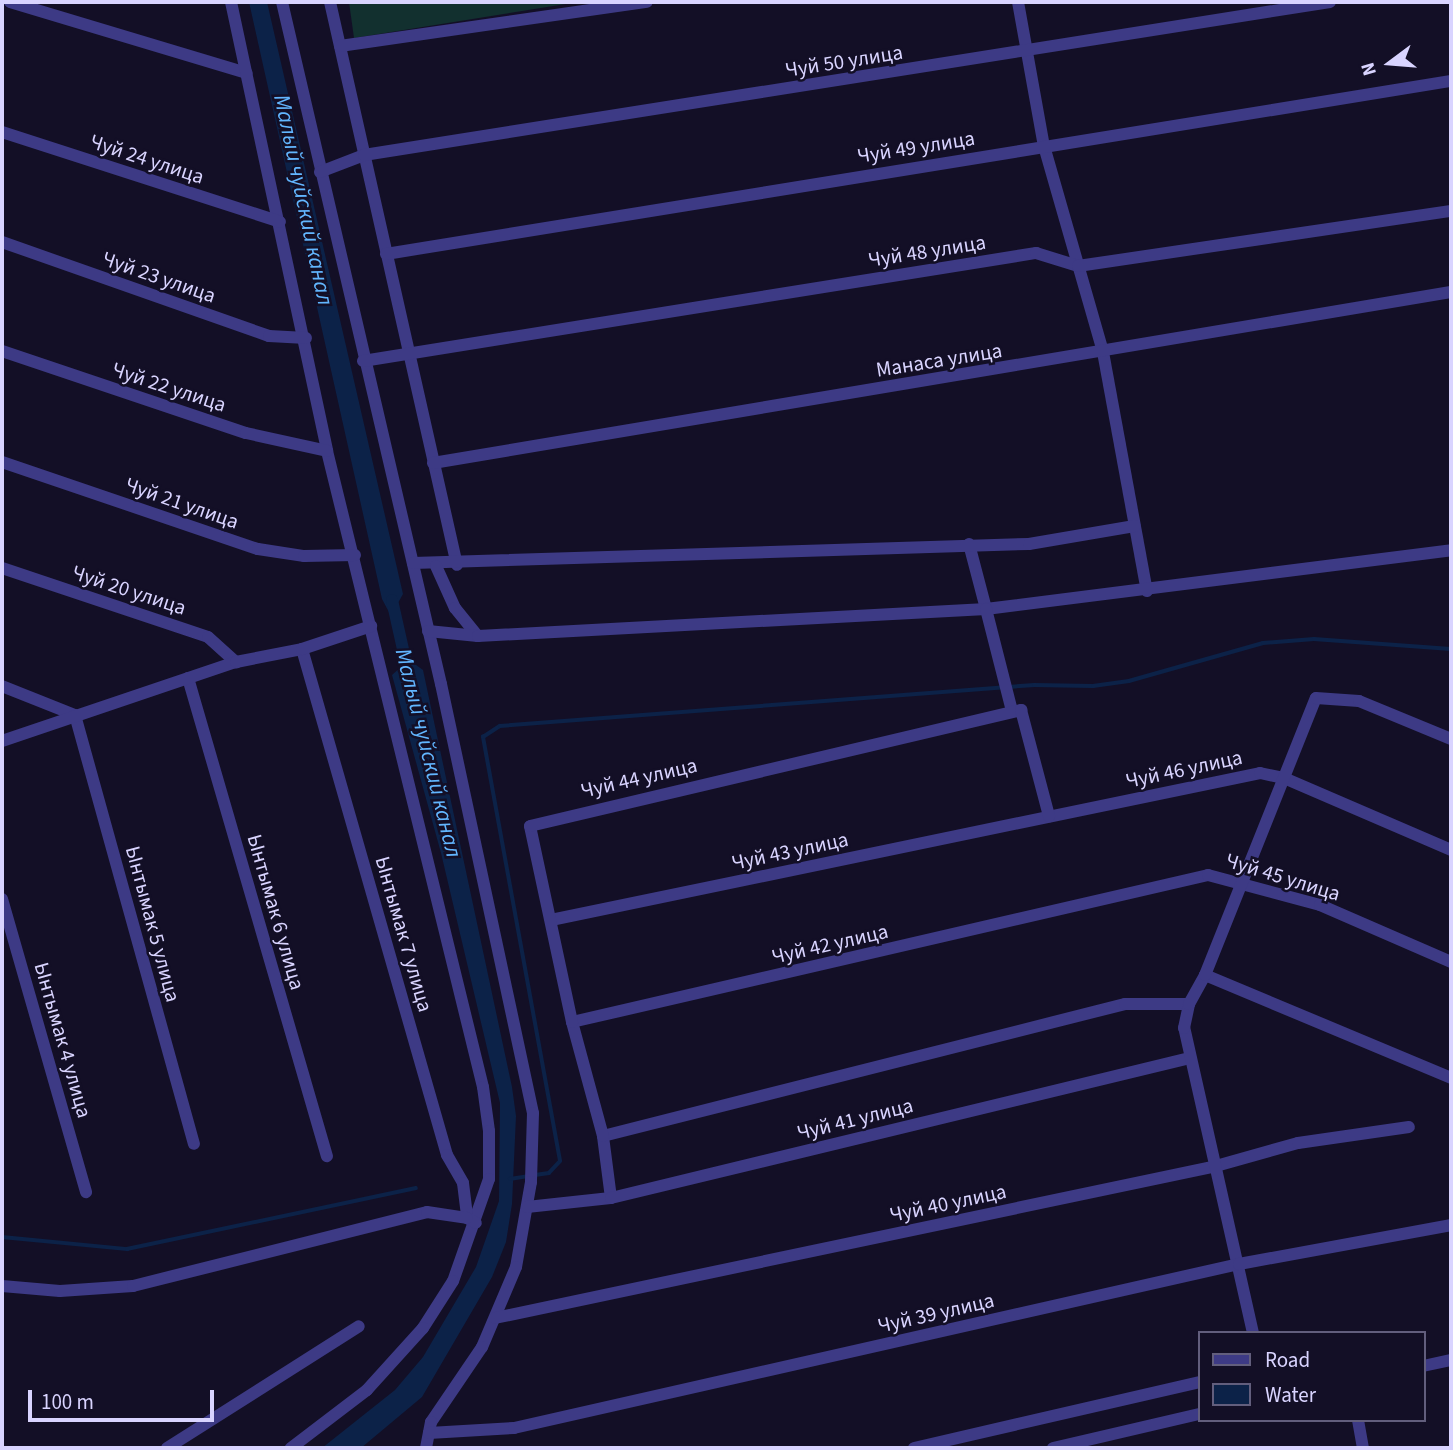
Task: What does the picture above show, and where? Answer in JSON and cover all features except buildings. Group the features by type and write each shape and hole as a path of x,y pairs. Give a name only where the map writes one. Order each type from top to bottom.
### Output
{"street":[{"path":"10,2 247,73"},
{"path":"230,2 306,338 327,451 355,555 483,1087 489,1179 471,1220 453,1281 423,1328 368,1390 291,1448"},
{"path":"282,2 363,361 429,631 533,1113 527,1207 516,1267 482,1348 432,1422 425,1448"},
{"path":"330,2 457,565"},
{"path":"340,46 647,2"},
{"path":"1018,2 1024,53 1044,146 1103,352 1147,591"},
{"name":"Чуй 50 улица","path":"320,172 364,155 1024,53 1330,2"},
{"name":"Чуй 49 улица","path":"386,254 1451,81"},
{"name":"Чуй 24 улица","path":"2,132 280,222"},
{"name":"Чуй 48 улица","path":"363,361 1036,253 1078,267 1451,211"},
{"name":"Чуй 23 улица","path":"2,242 269,336 306,338"},
{"name":"Манаса улица","path":"433,463 1451,292"},
{"name":"Чуй 22 улица","path":"2,351 246,433 327,451"},
{"name":"Чуй 21 улица","path":"2,461 258,549 304,556 355,555"},
{"path":"413,563 436,566 969,544 1029,544 1134,526"},
{"path":"969,544 1013,711 1021,709 1028,724 1043,818"},
{"path":"429,631 478,636 986,609 1147,591 1451,550"},
{"path":"436,566 455,608 478,636"},
{"name":"Чуй 20 улица","path":"2,568 208,637 236,662"},
{"path":"2,741 236,662 302,649 371,626"},
{"name":"Ынтымак 7 улица","path":"302,649 447,1155 467,1196 471,1220"},
{"name":"Ынтымак 6 улица","path":"188,678 327,1156"},
{"path":"2,687 75,715"},
{"path":"1253,1331 1184,1028 1189,1004 1205,975 1316,698 1359,701 1451,739"},
{"name":"Чуй 44 улица","path":"611,1198 603,1136 572,1022 530,826 1013,711"},
{"name":"Ынтымак 5 улица","path":"75,715 194,1144"},
{"name":"Чуй 46 улица","path":"1043,818 1260,773 1284,778 1451,850"},
{"name":"Чуй 43 улица","path":"551,920 1043,818"},
{"name":"Чуй 45 улица","path":"1097,904 1208,875 1320,905 1451,962"},
{"name":"Ынтымак 4 улица","path":"2,899 86,1192"},
{"name":"Чуй 42 улица","path":"572,1022 1097,904"},
{"path":"1205,975 1451,1078"},
{"path":"603,1136 1125,1004 1189,1004"},
{"name":"Чуй 41 улица","path":"527,1207 611,1198 1191,1058"},
{"name":"Чуй 40 улица","path":"495,1318 1216,1166 1298,1143 1409,1126"},
{"path":"2,1286 60,1291 133,1286 427,1212 471,1220"},
{"name":"Чуй 39 улица","path":"429,1433 514,1428 1239,1264 1451,1225"},
{"path":"167,1448 359,1326"},
{"path":"1425,1366 1451,1360"},
{"path":"914,1448 1198,1382"},
{"path":"1053,1448 1198,1415"},
{"path":"1358,1422 1363,1448"}],"green space":[{"path":"349,2 578,2 354,38"}],"water":[{"path":"249,2 267,2 403,594 398,603 399,614 391,616 382,599"},
{"path":"405,641 412,662 423,670 512,1087 516,1116 512,1204 506,1242 492,1277 422,1397 361,1448 322,1448 395,1390 423,1357 476,1267 499,1201 500,1103 441,853 392,675 402,666 397,643"}],"waterway":[{"name":"Малый чуйский канал","path":"392,600 405,658"},
{"path":"535,1175 549,1173 560,1161 483,737 500,726 1034,685 1093,686 1129,681 1263,643 1314,639 1451,649"},
{"path":"510,1179 528,1176"},
{"path":"2,1237 127,1249 416,1188"}]}
